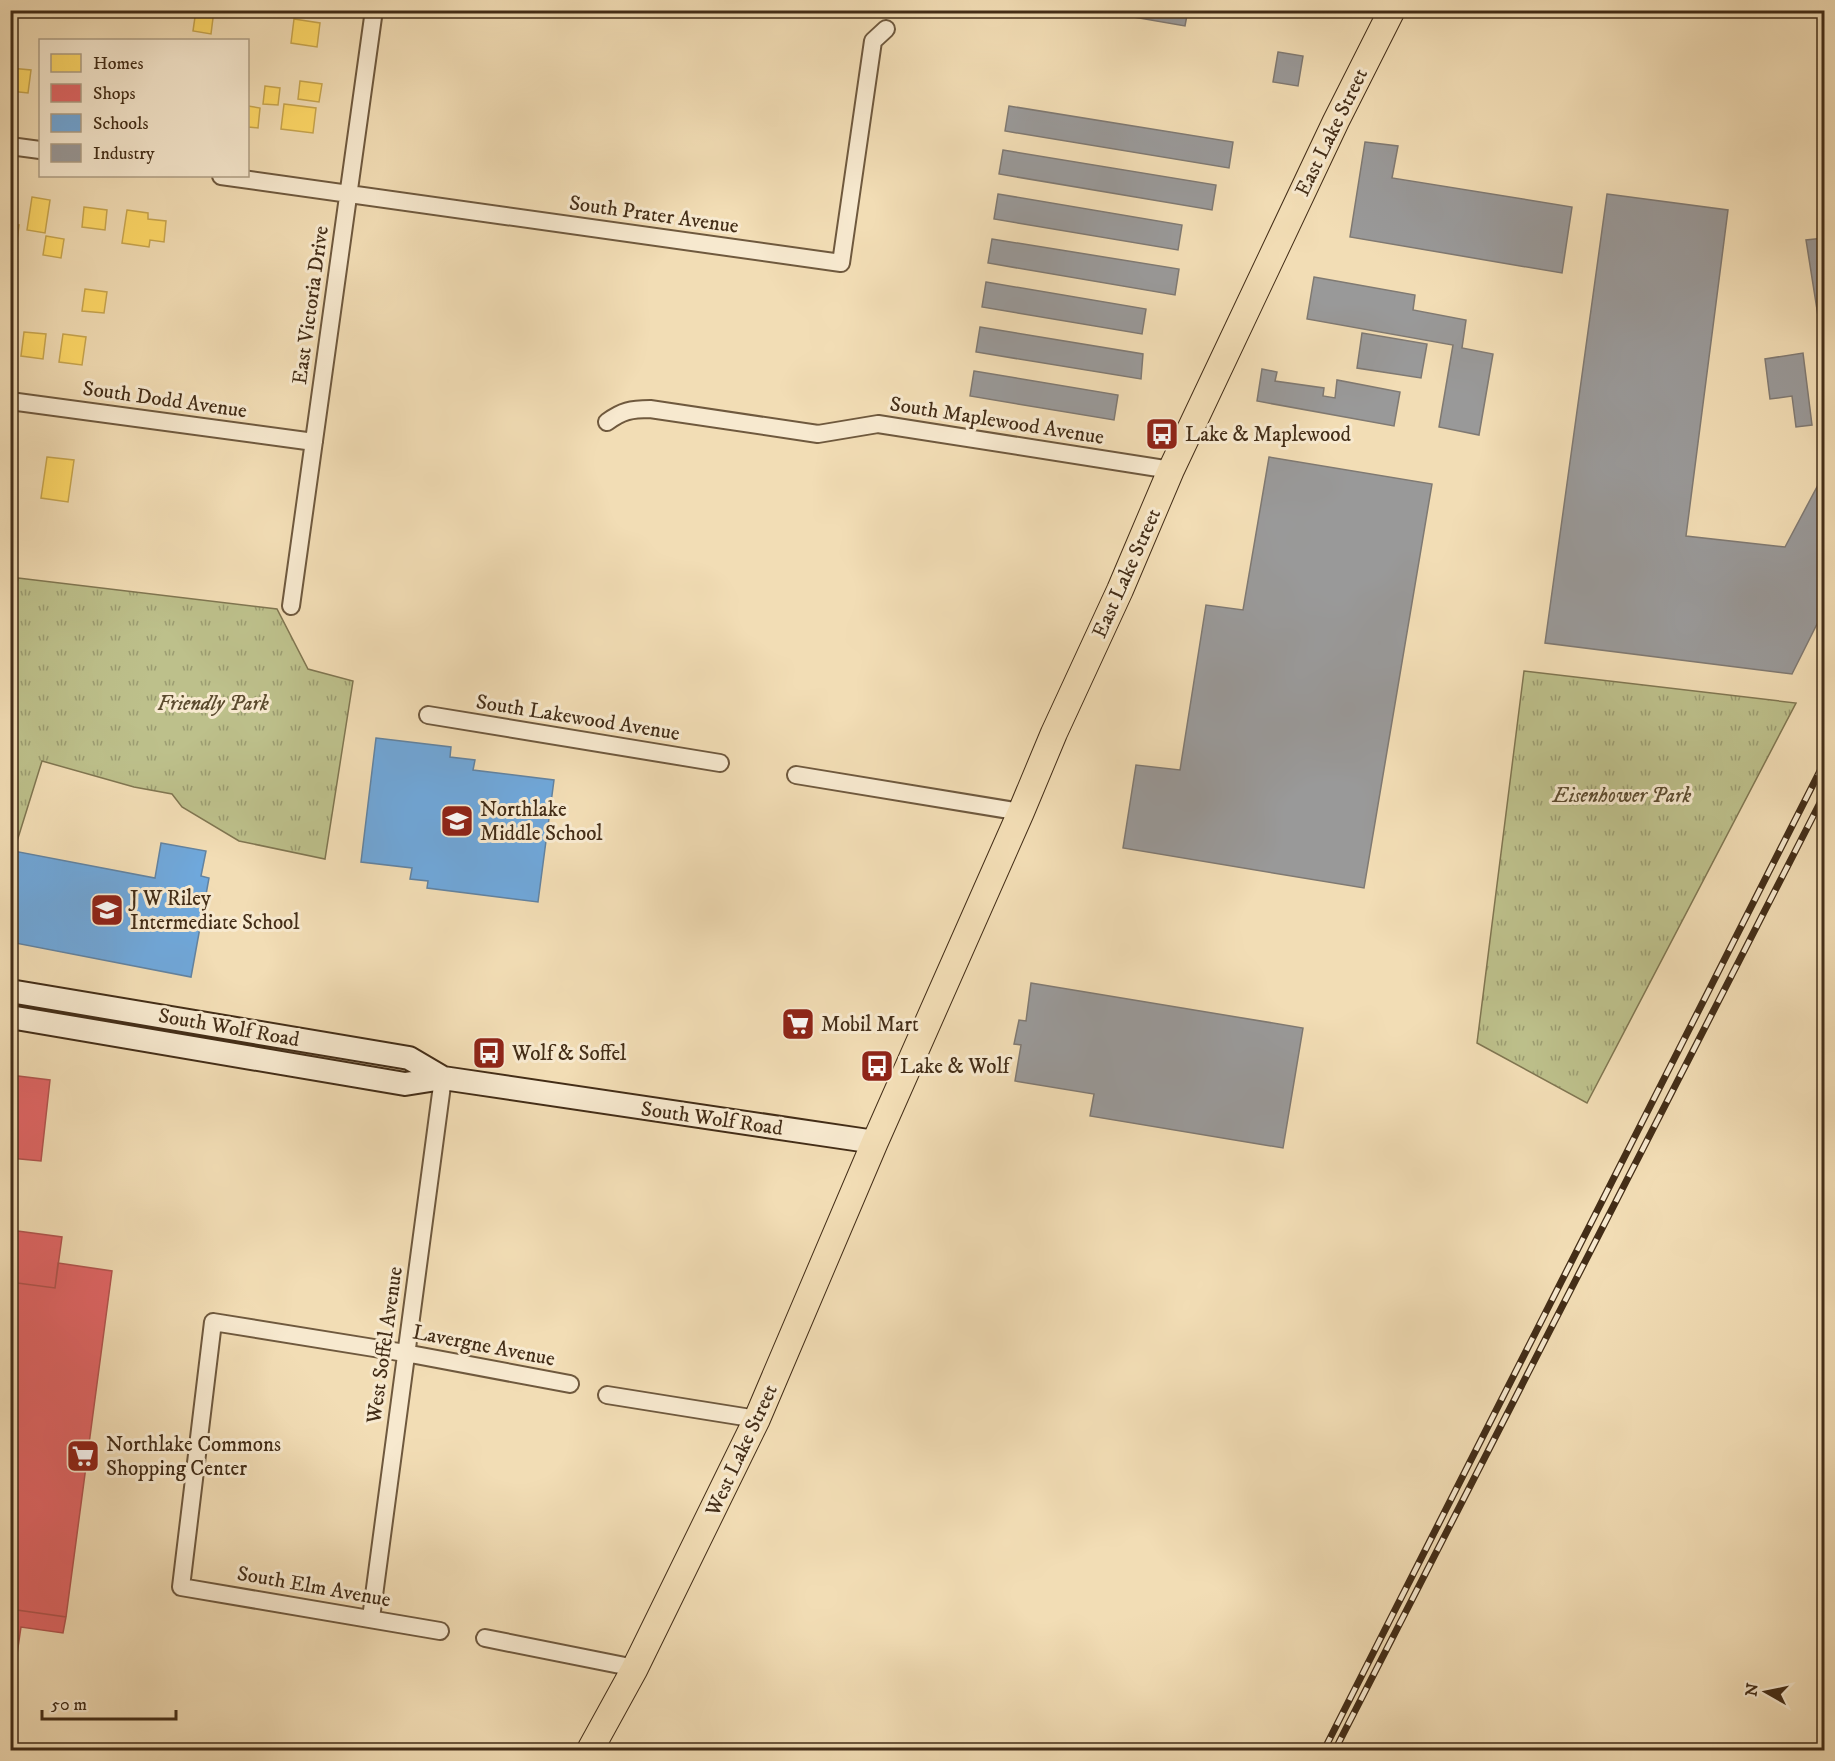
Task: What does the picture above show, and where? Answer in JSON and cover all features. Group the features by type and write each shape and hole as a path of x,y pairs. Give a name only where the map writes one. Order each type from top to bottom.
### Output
{"main road":[{"name":"East Lake Street","path":"875,1142 1171,470 1336,121 1392,10"},
{"name":"South Wolf Road","path":"10,991 409,1058 443,1078"},
{"name":"South Wolf Road","path":"10,1017 405,1084 443,1078 875,1142"},
{"name":"West Lake Street","path":"590,1750 635,1668 757,1419 875,1142"}],"street":[{"name":"East Victoria Drive","path":"291,606 374,10"},
{"name":"South Prater Avenue","path":"228,177 841,263 873,41 886,29"},
{"path":"10,146 39,150"},
{"name":"South Dodd Avenue","path":"10,401 314,442"},
{"name":"South Maplewood Avenue","path":"607,422 619,413 635,409 650,409 818,434 878,424 1171,470"},
{"name":"South Lakewood Avenue","path":"428,715 720,763"},
{"path":"796,775 1021,812"},
{"name":"West Soffel Avenue","path":"371,1618 443,1078"},
{"name":"Lavergne Avenue","path":"181,1587 213,1322 405,1353 570,1384"},
{"path":"607,1395 757,1419"},
{"name":"South Elm Avenue","path":"181,1587 440,1631"},
{"path":"484,1638 635,1668"}],"green space":[{"name":"Friendly Park","path":"18,578 277,609 308,669 353,681 325,859 239,841 182,807 172,794 134,787 42,761 14,851 11,851 10,630"},
{"name":"Eisenhower Park","path":"1524,671 1796,703 1587,1103 1477,1043"}],"building: Homes":[{"path":"196,10 214,10 211,34 193,31"},
{"path":"294,19 320,23 317,47 291,43"},
{"path":"10,68 31,70 28,93 10,91"},
{"path":"300,81 322,84 319,102 298,99"},
{"path":"265,86 280,88 278,105 263,104"},
{"path":"284,104 316,108 313,133 281,129"},
{"path":"249,106 260,108 258,128 249,127"},
{"path":"32,197 50,200 45,233 27,230"},
{"path":"84,207 107,210 105,230 82,227"},
{"path":"127,210 148,213 148,219 166,221 164,242 150,240 149,247 122,243"},
{"path":"10,224 19,225 16,250 10,249"},
{"path":"46,236 64,239 61,258 43,255"},
{"path":"85,289 107,292 104,313 82,311"},
{"path":"24,332 46,334 43,359 21,356"},
{"path":"63,334 86,337 82,365 59,362"},
{"path":"47,457 74,460 68,502 41,498"}],"building: Shops":[{"path":"10,1075 50,1080 41,1161 10,1158"},
{"path":"10,1230 62,1237 55,1288 10,1282"},
{"path":"58,1263 112,1271 66,1617 10,1609 10,1282 55,1288"},
{"path":"10,1609 66,1617 63,1633 21,1627 10,1702"}],"building: Schools":[{"name":"Northlake Middle School","path":"376,738 451,747 450,757 475,760 473,770 554,780 538,902 427,888 428,881 410,879 412,868 361,862"},
{"name":"J W Riley Intermediate School","path":"161,843 206,851 201,876 209,878 191,977 10,942 10,868 14,851 155,878"}],"building: Industry":[{"path":"1093,10 1188,10 1185,26"},
{"path":"1278,52 1303,56 1298,86 1273,82"},
{"path":"1009,106 1233,142 1229,168 1005,131"},
{"path":"1365,142 1398,146 1392,178 1572,207 1562,273 1350,237"},
{"path":"1003,150 1216,185 1212,210 999,174"},
{"path":"998,194 1182,225 1178,250 994,219"},
{"path":"1607,194 1728,210 1686,536 1785,547 1818,485 1824,488 1824,610 1792,674 1545,643"},
{"path":"1824,238 1824,341 1822,341 1806,240"},
{"path":"992,239 1179,269 1175,295 988,263"},
{"path":"1314,277 1415,295 1413,310 1466,320 1462,348 1493,354 1479,435 1439,427 1453,345 1307,319"},
{"path":"986,282 1146,309 1142,334 982,307"},
{"path":"980,327 1143,354 1141,379 976,352"},
{"path":"1362,333 1427,344 1421,378 1357,368"},
{"path":"1803,353 1812,425 1796,427 1792,396 1770,399 1765,359"},
{"path":"1824,361 1824,407 1818,362"},
{"path":"1262,369 1277,372 1275,381 1324,388 1323,396 1335,398 1337,380 1400,392 1394,426 1257,401"},
{"path":"974,371 1118,395 1114,420 970,396"},
{"path":"1269,457 1432,484 1364,888 1123,848 1136,765 1180,770 1206,605 1243,610"},
{"path":"1031,983 1303,1028 1283,1148 1090,1116 1094,1094 1015,1081 1021,1045 1014,1044 1019,1020 1026,1021"}],"railway":[{"path":"1324,1750 1824,763"},
{"path":"1335,1750 1824,795"}],"place":[{"name":"Lake & Maplewood","path":"1162,434"},
{"name":"Northlake Middle School","path":"457,821"},
{"name":"J W Riley Intermediate School","path":"107,910"},
{"name":"Mobil Mart","path":"798,1024"},
{"name":"Wolf & Soffel","path":"489,1053"},
{"name":"Lake & Wolf","path":"877,1066"},
{"name":"Northlake Commons Shopping Center","path":"83,1456"}]}
